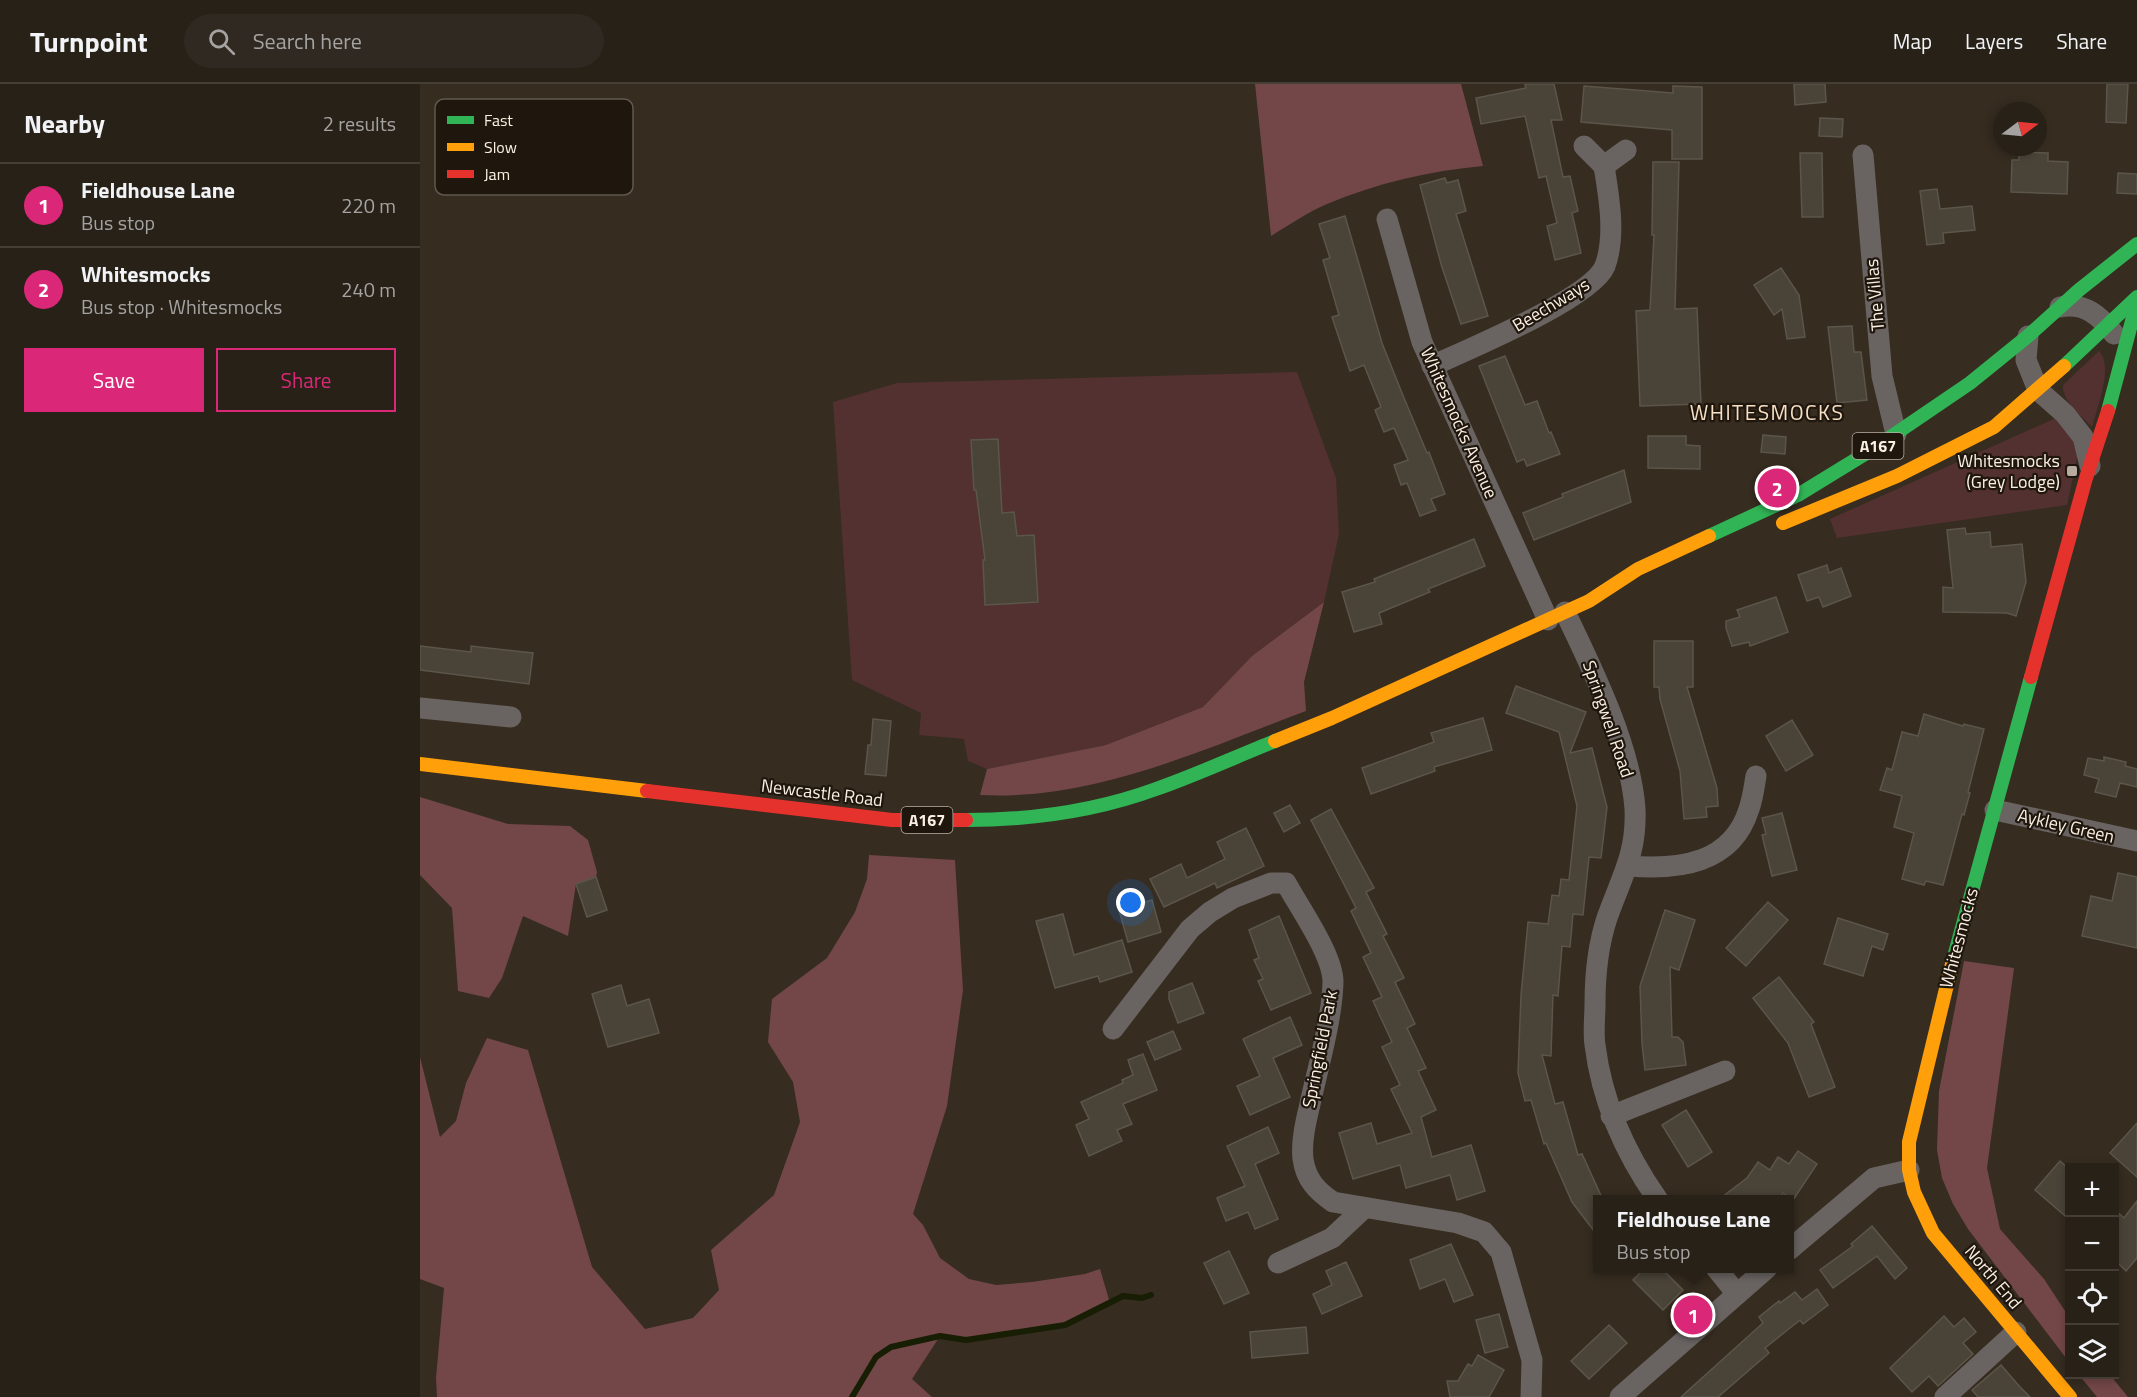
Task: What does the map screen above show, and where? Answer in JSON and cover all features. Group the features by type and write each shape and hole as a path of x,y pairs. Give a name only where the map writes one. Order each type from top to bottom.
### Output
{"main road":[{"name":"A167","path":"1589,601 1638,569 1798,495 1896,434 1970,383 2137,244"},
{"name":"Whitesmocks","path":"1774,528 1897,476 1994,426 2038,390 2137,299"},
{"name":"Whitesmocks","path":"1909,1170 1909,1142 1915,1112 1953,960 2090,467 2114,391 2137,299"},
{"name":"A167","path":"1556,616 1589,601 1640,585"},
{"name":"Newcastle Road","path":"420,764 892,820 1005,820 1087,808 1154,790 1317,724 1556,616"},
{"name":"North End","path":"1909,1170 1914,1192 1933,1233 2070,1397"}],"street":[{"path":"1584,146 1604,166 1626,150"},
{"name":"The Villas","path":"1863,155 1882,376 1896,434"},
{"name":"Beechways","path":"1432,366 1536,318 1592,282 1604,268 1608,255 1609,198 1604,166"},
{"name":"Whitesmocks Avenue","path":"1387,219 1422,342 1432,366 1556,616"},
{"path":"2060,307 2070,305 2096,313 2117,339 2121,359"},
{"name":"Whitesmocks","path":"2028,336 2026,360 2038,390 2066,414 2083,437 2090,467"},
{"name":"Springwell Road","path":"1556,616 1604,697 1627,764 1635,808 1634,839 1629,866 1607,920 1598,957 1595,1043 1601,1082 1611,1116 1639,1173 1654,1195"},
{"path":"420,708 511,717"},
{"path":"1629,866 1680,867 1706,859 1726,845 1740,829 1749,809 1756,776"},
{"name":"Aykley Green","path":"1995,810 2137,841"},
{"name":"Springfield Park","path":"1113,1029 1190,928 1209,912 1233,898 1271,883 1286,883 1326,954 1333,980 1328,1016 1305,1127 1303,1158 1306,1171 1317,1191 1333,1203 1458,1222 1484,1232 1501,1252 1529,1349 1532,1360 1531,1397"},
{"path":"1611,1116 1725,1071"},
{"path":"1794,1246 1874,1178 1909,1170"},
{"path":"1278,1263 1332,1238 1363,1209"},
{"path":"1719,1273 1737,1294"},
{"path":"1620,1397 1762,1273"},
{"path":"1945,1397 2016,1332"}],"shaded area":[{"path":"1255,84 1461,84 1483,166 1423,175 1365,190 1320,207 1271,236"},
{"path":"2099,351 2103,358 2105,377 2092,427 2069,402 2063,385"},
{"path":"1297,372 1336,478 1339,534 1324,602 1252,656 1203,707 1106,745 987,769 968,761 964,739 919,735 921,713 852,680 833,402 897,383"},
{"path":"2056,418 2068,427 2078,453 2067,505 1837,538 1830,519"},
{"path":"1324,602 1304,682 1306,711 1187,756 1106,781 1064,790 1022,795 980,795 987,769 1106,745 1203,707 1252,656"},
{"path":"420,797 508,824 570,826 588,840 597,872 596,877 576,884 568,936 523,916 502,978 489,998 458,991 452,908 420,875"},
{"path":"869,855 955,860 963,990 947,1106 913,1214 923,1225 940,1258 969,1279 996,1285 1085,1274 1100,1269 1110,1303 1065,1325 966,1340 940,1336 912,1379 932,1397 437,1397 436,1378 444,1288 420,1279 420,1057 440,1137 456,1121 466,1083 487,1038 528,1050 592,1267 645,1329 693,1318 719,1290 711,1250 774,1195 800,1122 793,1082 768,1042 772,999 827,958 855,912 867,879"},
{"path":"1964,961 2014,968 1987,1168 2000,1229 2044,1279 2065,1311 2065,1357 1968,1229 1953,1204 1942,1178 1937,1150 1939,1091"},
{"path":"2082,1379 2113,1379 2128,1397 2097,1397"}],"building":[{"path":"1525,84 1554,84 1562,120 1551,120 1563,177 1570,176 1578,211 1572,213 1581,253 1555,260 1547,226 1557,223 1546,176 1539,178 1525,116 1481,124 1476,98 1526,88"},
{"path":"1794,84 1825,84 1826,102 1795,105"},
{"path":"2107,84 2128,84 2126,123 2106,122"},
{"path":"1584,86 1673,93 1673,86 1702,87 1702,159 1672,159 1672,130 1581,122"},
{"path":"1820,118 1843,119 1842,137 1819,136"},
{"path":"1800,153 1822,153 1823,217 1802,217"},
{"path":"2048,153 2048,161 2068,162 2067,194 2011,192 2012,160 2019,160 2019,156 2047,156"},
{"path":"1653,162 1679,162 1675,309 1697,308 1701,404 1640,406 1636,311 1650,310 1654,235 1652,235"},
{"path":"2118,173 2137,174 2137,194 2117,193"},
{"path":"1445,178 1447,183 1458,180 1466,211 1456,214 1488,316 1461,324 1441,264 1420,185"},
{"path":"1937,189 1940,209 1972,206 1975,230 1943,233 1944,243 1927,245 1920,191"},
{"path":"1345,216 1382,343 1445,494 1431,499 1436,510 1420,516 1407,483 1401,485 1394,465 1408,460 1394,428 1384,432 1375,410 1381,407 1364,365 1350,371 1332,317 1339,315 1323,260 1330,258 1319,224"},
{"path":"1781,268 1799,295 1805,337 1787,339 1782,309 1774,315 1754,285"},
{"path":"1852,326 1854,352 1861,352 1867,400 1837,403 1828,327"},
{"path":"1505,356 1525,405 1537,401 1560,454 1527,466 1524,459 1517,462 1479,366"},
{"path":"1763,435 1786,437 1785,454 1761,452"},
{"path":"1648,436 1686,436 1686,445 1700,446 1700,469 1648,468"},
{"path":"998,439 1002,513 1014,512 1017,536 1034,535 1038,602 985,605 983,560 985,560 976,490 974,490 971,440"},
{"path":"1624,470 1631,502 1534,540 1523,513 1563,497 1562,494"},
{"path":"1965,528 1966,534 1990,532 1991,547 2022,544 2026,582 2016,616 2007,613 1943,612 1943,587 1953,588 1947,530"},
{"path":"1474,539 1485,566 1428,589 1430,592 1379,613 1382,624 1354,632 1342,592 1375,582 1374,579"},
{"path":"1827,565 1829,573 1841,568 1851,596 1823,607 1819,597 1807,601 1798,575"},
{"path":"1776,597 1788,632 1750,646 1749,642 1732,646 1726,621 1740,617 1737,610"},
{"path":"1654,641 1693,641 1693,687 1687,687 1717,788 1718,806 1706,807 1707,817 1684,819 1680,771 1660,699 1659,687 1654,687"},
{"path":"420,646 471,652 471,646 533,653 529,684 420,670"},
{"path":"1516,686 1586,712 1570,753 1592,748 1607,807 1601,858 1589,857 1583,915 1573,914 1570,947 1562,946 1558,996 1553,995 1551,1056 1542,1055 1555,1104 1563,1102 1578,1155 1582,1154 1601,1195 1593,1195 1593,1230 1572,1202 1546,1143 1544,1144 1531,1100 1525,1101 1518,1073 1521,995 1528,922 1548,924 1552,895 1559,896 1561,879 1569,880 1577,806 1559,732 1506,713"},
{"path":"1924,714 1963,726 1964,724 1984,729 1968,792 1970,793 1943,885 1926,881 1924,885 1902,879 1914,833 1894,827 1902,796 1880,790 1887,768 1892,770 1902,732 1918,736"},
{"path":"1483,718 1492,750 1434,767 1435,771 1371,794 1362,768 1434,742 1431,733"},
{"path":"873,719 891,721 886,776 865,774"},
{"path":"1792,720 1813,755 1786,771 1766,736"},
{"path":"2104,757 2126,762 2125,766 2137,769 2137,787 2120,783 2116,797 2095,792 2099,779 2084,775 2088,758 2104,761"},
{"path":"1290,805 1300,823 1284,832 1274,813"},
{"path":"1331,809 1374,888 1366,892 1387,934 1383,936 1404,978 1395,982 1415,1024 1407,1028 1426,1068 1418,1071 1436,1110 1421,1117 1432,1157 1471,1145 1485,1191 1457,1200 1450,1175 1406,1188 1400,1165 1353,1179 1339,1133 1371,1123 1377,1144 1412,1133 1391,1089 1400,1085 1382,1047 1392,1042 1373,1001 1382,997 1363,957 1371,953 1351,911 1356,908 1311,820"},
{"path":"1782,813 1797,870 1772,876 1762,835 1766,834 1762,818"},
{"path":"1246,828 1264,866 1217,888 1215,883 1164,907 1150,879 1181,864 1187,878 1225,859 1217,842"},
{"path":"2118,873 2137,877 2137,948 2082,936 2091,896 2112,901"},
{"path":"596,877 607,910 587,917 576,884"},
{"path":"1152,900 1161,932 1128,942 1119,910"},
{"path":"1768,902 1788,920 1746,966 1726,948"},
{"path":"1665,910 1695,920 1679,970 1670,967 1672,1037 1678,1037 1683,1042 1686,1065 1645,1070 1640,986"},
{"path":"1063,914 1074,955 1122,940 1132,972 1100,982 1098,976 1055,988 1036,921"},
{"path":"1279,916 1311,993 1271,1010 1258,981 1263,979 1254,960 1259,958 1249,930"},
{"path":"1838,918 1888,934 1883,950 1872,946 1863,976 1824,964"},
{"path":"1779,977 1814,1022 1811,1024 1835,1087 1809,1097 1788,1043 1753,998"},
{"path":"1192,983 1204,1013 1178,1023 1169,999 1169,992"},
{"path":"621,985 627,1006 649,999 659,1033 608,1047 592,994"},
{"path":"1290,1017 1302,1045 1273,1058 1290,1097 1250,1115 1237,1086 1260,1076 1243,1039"},
{"path":"1173,1031 1181,1049 1155,1060 1147,1042"},
{"path":"1143,1054 1157,1090 1123,1104 1132,1124 1117,1130 1122,1141 1089,1156 1076,1125 1089,1119 1081,1102 1123,1083 1122,1080 1133,1075 1128,1060"},
{"path":"1686,1110 1712,1152 1688,1167 1662,1125"},
{"path":"2137,1123 2137,1177 2110,1153"},
{"path":"1268,1127 1279,1153 1255,1164 1278,1219 1255,1229 1248,1212 1226,1221 1217,1198 1245,1186 1227,1146"},
{"path":"1798,1151 1817,1164 1794,1198 1794,1195 1783,1193 1782,1195 1725,1195 1747,1178 1758,1162 1770,1170 1778,1157 1789,1164"},
{"path":"2060,1161 2065,1166 2065,1216 2035,1190"},
{"path":"2137,1201 2137,1258 2126,1271 2119,1264 2119,1214 2124,1218"},
{"path":"1872,1226 1907,1268 1895,1279 1877,1256 1833,1288 1820,1270 1853,1246 1851,1244"},
{"path":"1451,1244 1473,1295 1454,1302 1445,1279 1420,1289 1410,1260"},
{"path":"1229,1251 1249,1293 1224,1304 1204,1263"},
{"path":"1346,1262 1362,1296 1322,1314 1313,1294 1332,1285 1326,1271"},
{"path":"1640,1273 1666,1273 1683,1290 1663,1310 1633,1280"},
{"path":"1817,1289 1828,1305 1803,1324 1800,1320 1765,1348 1769,1353 1718,1397 1681,1397 1763,1323 1759,1317 1779,1301 1780,1303 1795,1292 1802,1300"},
{"path":"1499,1314 1508,1347 1485,1353 1476,1320"},
{"path":"1944,1316 1954,1327 1964,1318 1976,1332 1963,1343 1973,1354 1938,1386 1929,1376 1912,1392 1890,1368"},
{"path":"1609,1325 1627,1343 1589,1379 1571,1361"},
{"path":"1306,1327 1308,1353 1252,1358 1250,1332"},
{"path":"1478,1355 1504,1370 1489,1397 1450,1397 1447,1381 1458,1381 1468,1364 1472,1366"},
{"path":"2001,1365 2030,1397 1978,1397 1972,1390"}],"waterway":[{"path":"852,1397 876,1357 891,1347 940,1336 966,1340 1065,1325 1123,1296 1142,1298 1151,1295"}],"traffic: fast":[{"path":"1709,536 1798,495 1873,449 1970,383 2137,244"},
{"path":"2064,366 2137,297"},
{"path":"2108,411 2137,302"},
{"path":"1952,964 2031,677"},
{"path":"966,820 1038,816 1110,803 1171,784 1275,741"}],"traffic: slow":[{"path":"1783,523 1897,476 1994,427 2064,366"},
{"path":"1275,741 1332,718 1589,601 1638,569 1709,536"},
{"path":"420,764 647,791"},
{"path":"1952,964 1909,1142 1909,1170 1914,1192 1933,1233 2070,1397"}],"traffic: jam":[{"path":"2031,677 2086,478 2108,411"},
{"path":"647,791 892,820 966,820"}],"place":[{"name":"Whitesmocks (Grey Lodge)","path":"2072,471"},
{"name":"Whitesmocks","path":"1777,488"},
{"name":"Fieldhouse Lane","path":"1693,1315"}],"district":[{"name":"WHITESMOCKS","path":"1767,413"}]}
